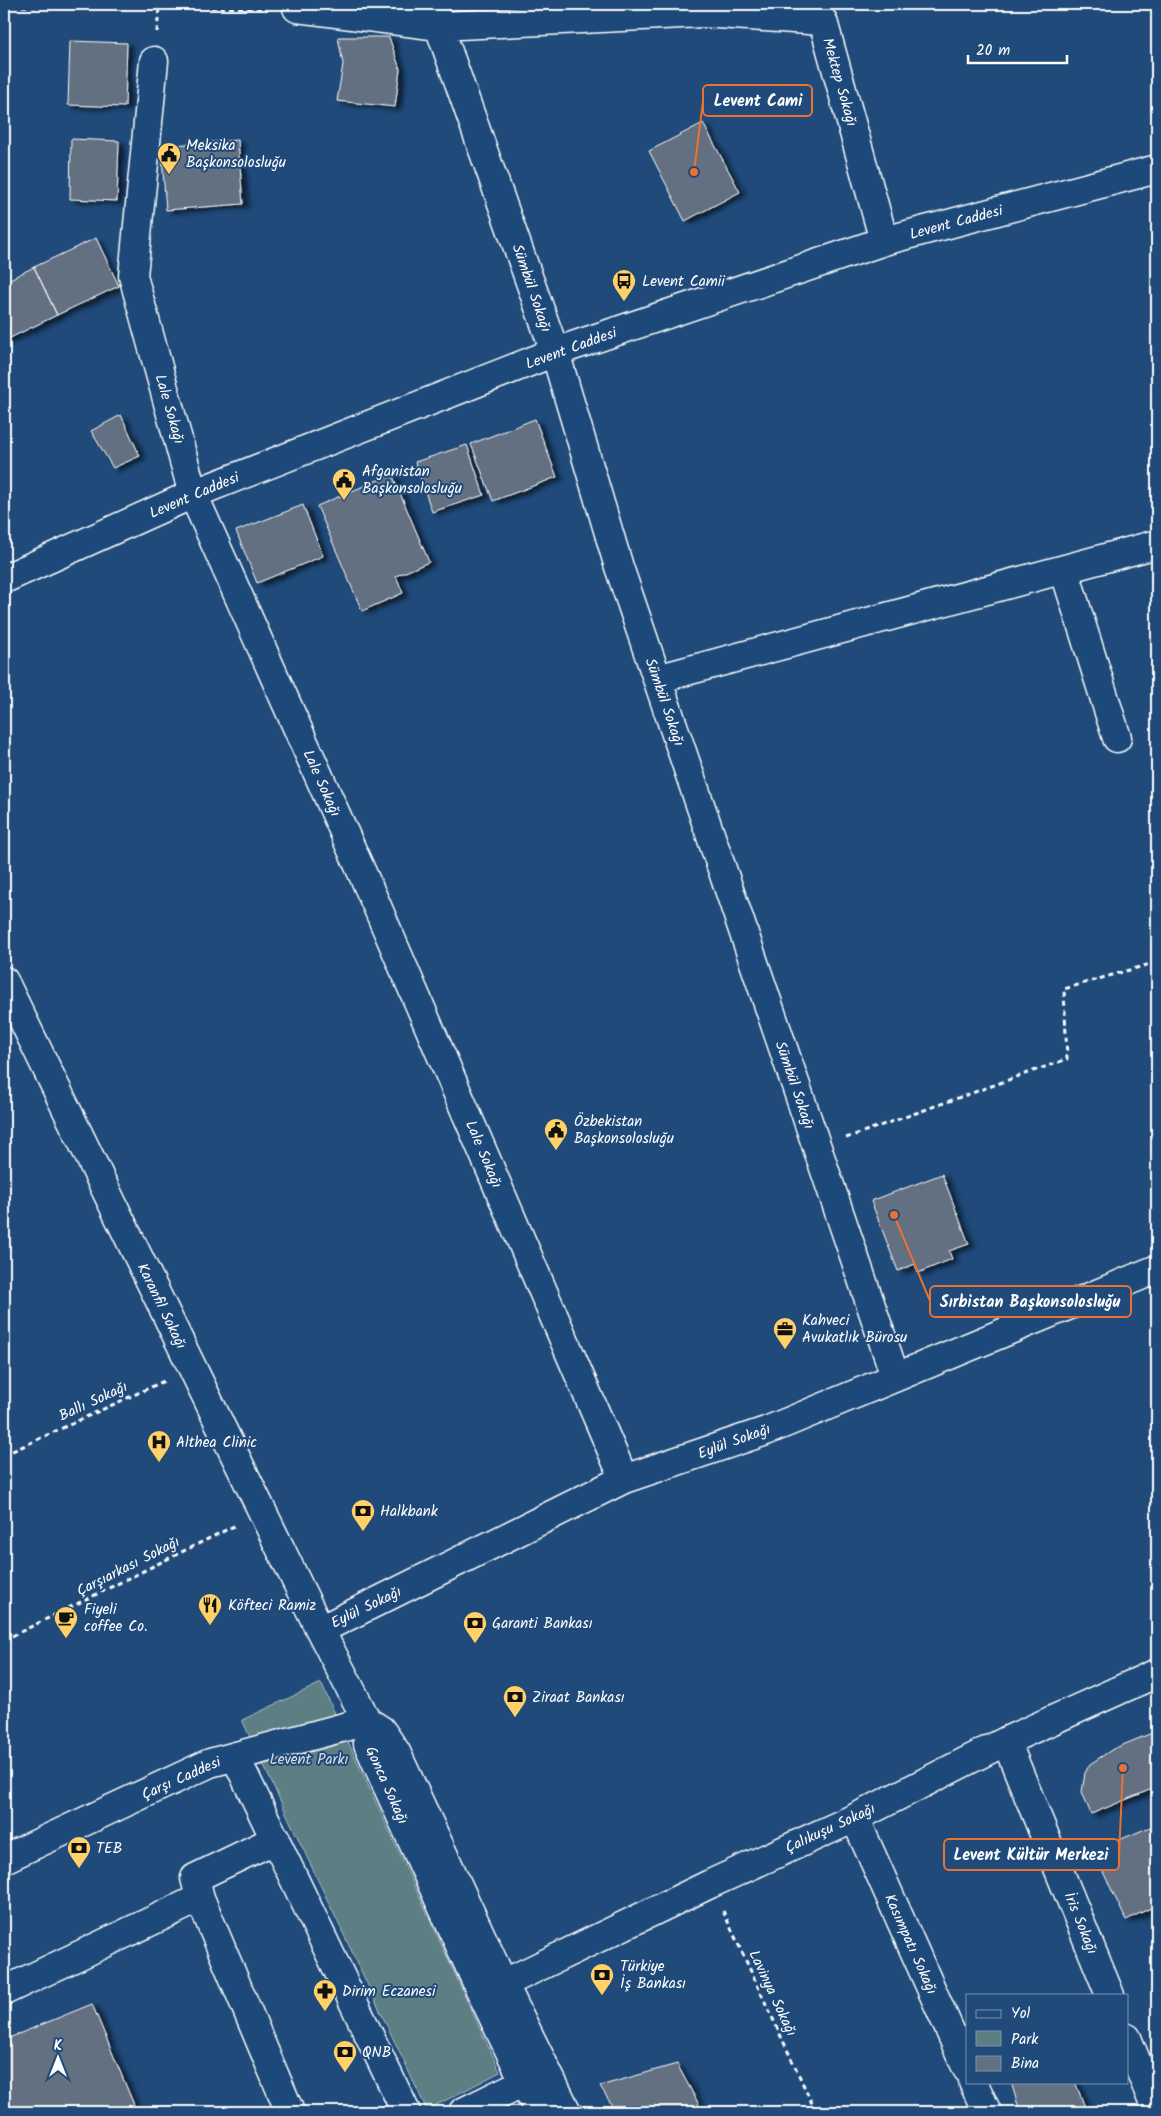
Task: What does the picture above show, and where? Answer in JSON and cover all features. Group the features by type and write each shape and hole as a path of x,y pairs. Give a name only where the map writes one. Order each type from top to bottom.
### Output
{"street":[{"path":"296,6 435,15"},
{"name":"Mektep Sokağı","path":"435,15 702,9 823,12 884,241"},
{"name":"Sümbül Sokağı","path":"435,15 555,352 619,567 895,1376"},
{"name":"Lale Sokağı","path":"154,62 133,276 194,494 380,913 624,1479"},
{"name":"Levent Caddesi","path":"4,579 194,494 555,352 884,241 1157,169"},
{"path":"657,678 1157,544"},
{"path":"1064,569 1116,738"},
{"name":"Karanfil Sokağı","path":"4,981 262,1512 367,1721"},
{"name":"Eylül Sokağı","path":"320,1630 624,1479 766,1431 1157,1269"},
{"name":"Çalıkuşu Sokağı","path":"493,1989 710,1884 854,1818 1006,1741 1157,1673"},
{"name":"Çarşı Caddesi","path":"4,1859 210,1763 367,1721"},
{"name":"Gonca Sokağı","path":"367,1721 368,1744 493,1989 567,2112"},
{"name":"İris Sokağı","path":"1006,1741 1110,1994"},
{"path":"235,1756 406,2112"},
{"name":"Kasımpatı Sokağı","path":"854,1818 966,2067"},
{"path":"276,1839 195,1878 200,1898 290,2112"},
{"path":"4,1991 200,1898"},
{"name":"Gonca Sokağı","path":"493,1989 524,2082 539,2112"},
{"path":"1128,2040 1157,2112"},
{"path":"463,2112 524,2082"},
{"path":"974,2084 986,2112"}],"path":[{"path":"4,6 296,6"},
{"path":"817,1148 1067,1059 1064,989 1157,962"},
{"name":"Ballı Sokağı","path":"4,1455 192,1368"},
{"name":"Çarşıarkası Sokağı","path":"4,1640 262,1512"},
{"name":"Lavinya Sokağı","path":"710,1884 816,2112"}],"green space":[{"name":"Levent Parkı","path":"321,1683 500,2072 427,2110 242,1720"}],"building":[{"path":"338,37 389,37 400,69 395,107 337,101 343,64"},
{"path":"70,41 127,43 125,107 68,105"},
{"path":"703,123 740,192 685,221 649,151"},
{"path":"71,139 119,141 117,201 70,199"},
{"path":"238,140 243,204 166,210 161,146"},
{"path":"96,238 119,286 57,315 34,267"},
{"path":"34,267 57,315 4,341 4,282"},
{"path":"121,415 140,456 113,468 91,431"},
{"path":"535,419 557,477 493,501 471,444"},
{"path":"467,445 484,495 432,512 415,462"},
{"path":"392,474 429,562 396,576 403,593 362,611 317,506"},
{"path":"303,505 323,556 257,583 236,531"},
{"path":"942,1174 969,1244 949,1251 952,1259 918,1273 915,1264 898,1271 871,1201"},
{"path":"1157,1731 1157,1787 1091,1814 1082,1792 1085,1773 1090,1764 1113,1749"},
{"path":"1150,1827 1157,1843 1157,1905 1126,1920 1093,1851"},
{"path":"92,2004 137,2112 4,2112 4,2040"},
{"path":"677,2064 703,2112 616,2112 600,2086"},
{"path":"1012,2084 1076,2084 1087,2112 1020,2112"}],"place":[{"name":"Levent Cami","path":"694,172"},
{"name":"Meksika Başkonsolosluğu","path":"169,175"},
{"name":"Levent Camii","path":"624,302"},
{"name":"Afganistan Başkonsolosluğu","path":"344,501"},
{"name":"Özbekistan Başkonsolosluğu","path":"556,1151"},
{"name":"Sırbistan Başkonsolosluğu","path":"894,1215"},
{"name":"Kahveci Avukatlık Bürosu","path":"785,1350"},
{"name":"Althea Clinic","path":"159,1463"},
{"name":"Halkbank","path":"363,1532"},
{"name":"Köfteci Ramiz","path":"210,1626"},
{"name":"Fiyeli coffee Co.","path":"66,1639"},
{"name":"Garanti Bankası","path":"475,1644"},
{"name":"Ziraat Bankası","path":"515,1718"},
{"name":"Levent Kültür Merkezi","path":"1123,1768"},
{"name":"TEB","path":"79,1869"},
{"name":"Türkiye İş Bankası","path":"602,1996"},
{"name":"Dirim Eczanesi","path":"325,2012"},
{"name":"QNB","path":"345,2073"}]}
